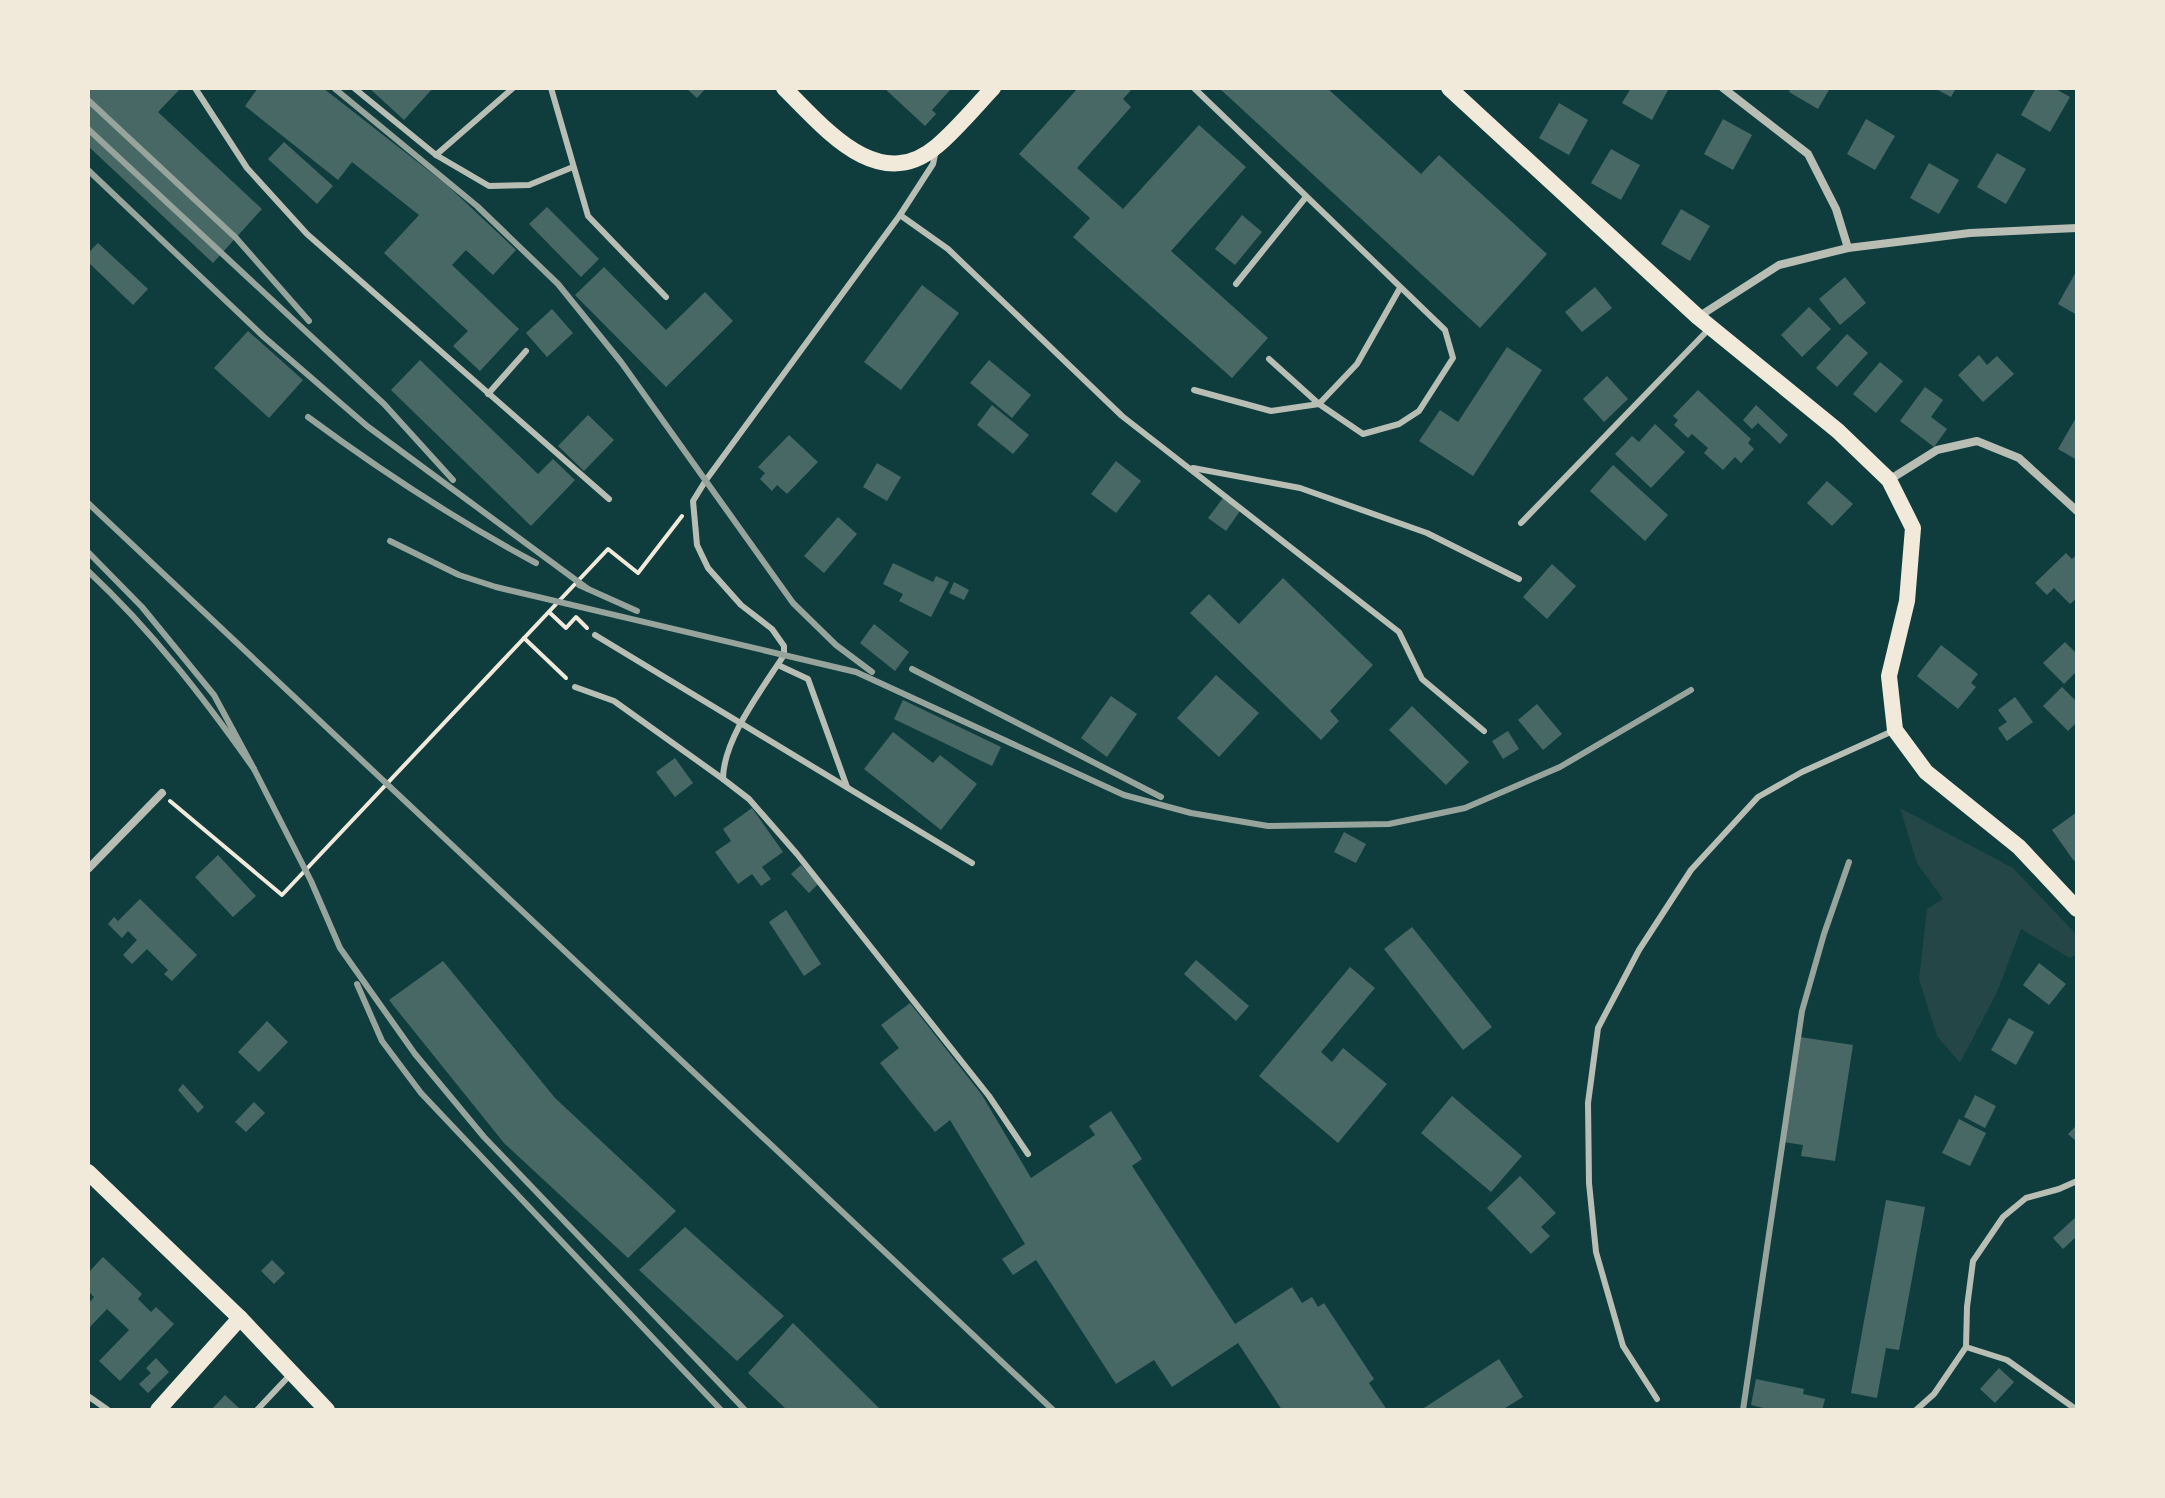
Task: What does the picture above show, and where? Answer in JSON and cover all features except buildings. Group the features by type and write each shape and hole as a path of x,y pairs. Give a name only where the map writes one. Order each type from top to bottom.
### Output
{"main road":[{"path":"784,88 838,141 873,161 894,163 914,159 936,147 992,88"},
{"path":"1449,88 1704,322 1838,431 1889,480 1913,528 1907,601 1889,676 1895,730 1926,772 2019,847 2077,909"},
{"path":"88,1172 240,1318 327,1410"},
{"path":"158,1410 240,1318"}],"street":[{"path":"1723,88 1808,154 1836,209 1848,248"},
{"path":"1704,322 1779,265 1848,248 1970,233 2077,228"},
{"path":"1889,480 1937,450 1977,441 2019,458 2077,511"},
{"path":"88,869 162,793"}],"lane":[{"path":"195,88 247,168 307,234 609,499"},
{"path":"354,88 436,155 489,186 529,185 573,167"},
{"path":"436,155 513,88"},
{"path":"551,88 588,216 666,297"},
{"path":"1194,88 1445,330 1453,358 1419,411 1399,424 1363,434 1319,404 1269,359"},
{"path":"723,779 723,769 742,723 784,655 784,646 772,629 741,605 708,568 697,545 693,501 900,215 933,164 936,147"},
{"path":"1236,284 1306,197"},
{"path":"900,215 948,249 1122,416 1399,632 1422,679 1484,731"},
{"path":"1194,390 1271,411 1319,404 1357,364 1400,288"},
{"path":"1521,523 1704,322"},
{"path":"488,394 526,351"},
{"path":"1190,468 1300,488 1427,533 1519,579"},
{"path":"595,635 972,863"},
{"path":"778,665 808,679 847,787"},
{"path":"575,687 614,701 749,799 797,854 950,1046 1028,1154"},
{"path":"1657,1399 1623,1346 1596,1252 1589,1183 1588,1103 1598,1028 1639,950 1691,870 1758,797 1802,772 1895,730"},
{"path":"1916,1410 1934,1394 1966,1347 1973,1261 2003,1217 2026,1198 2077,1181"},
{"path":"1966,1347 2007,1360 2077,1410"},
{"path":"257,1410 292,1373"},
{"path":"88,1396 108,1410"}],"path":[{"path":"162,793 282,895 608,549 638,573 693,501"},
{"path":"549,612 566,628 576,617 595,635"},
{"path":"524,638 575,687"}],"shaded area":[{"path":"1900,808 2013,868 2077,935 2077,954 2070,958 2021,929 1997,992 1960,1063 1937,1036 1919,979 1927,909 1943,899 1917,863"}],"railway":[{"path":"334,88 477,206 558,284 621,362 793,603 836,645 872,672"},
{"path":"88,100 236,238 309,321"},
{"path":"88,129 384,404 453,480"},
{"path":"88,170 264,337 367,426 588,589"},
{"path":"308,417 419,494 536,563"},
{"path":"88,503 1053,1410"},
{"path":"390,541 459,575 496,587 856,672 1124,795 1191,813 1268,826 1389,824 1465,808 1560,767 1691,690"},
{"path":"88,552 142,607 214,695 254,769 176,666 134,617 88,571"},
{"path":"579,585 637,611"},
{"path":"912,669 1161,797"},
{"path":"254,769 311,881 340,948 415,1054 484,1137 745,1410"},
{"path":"1743,1410 1802,1011 1849,862"},
{"path":"357,984 382,1041 421,1093 721,1410"}]}
